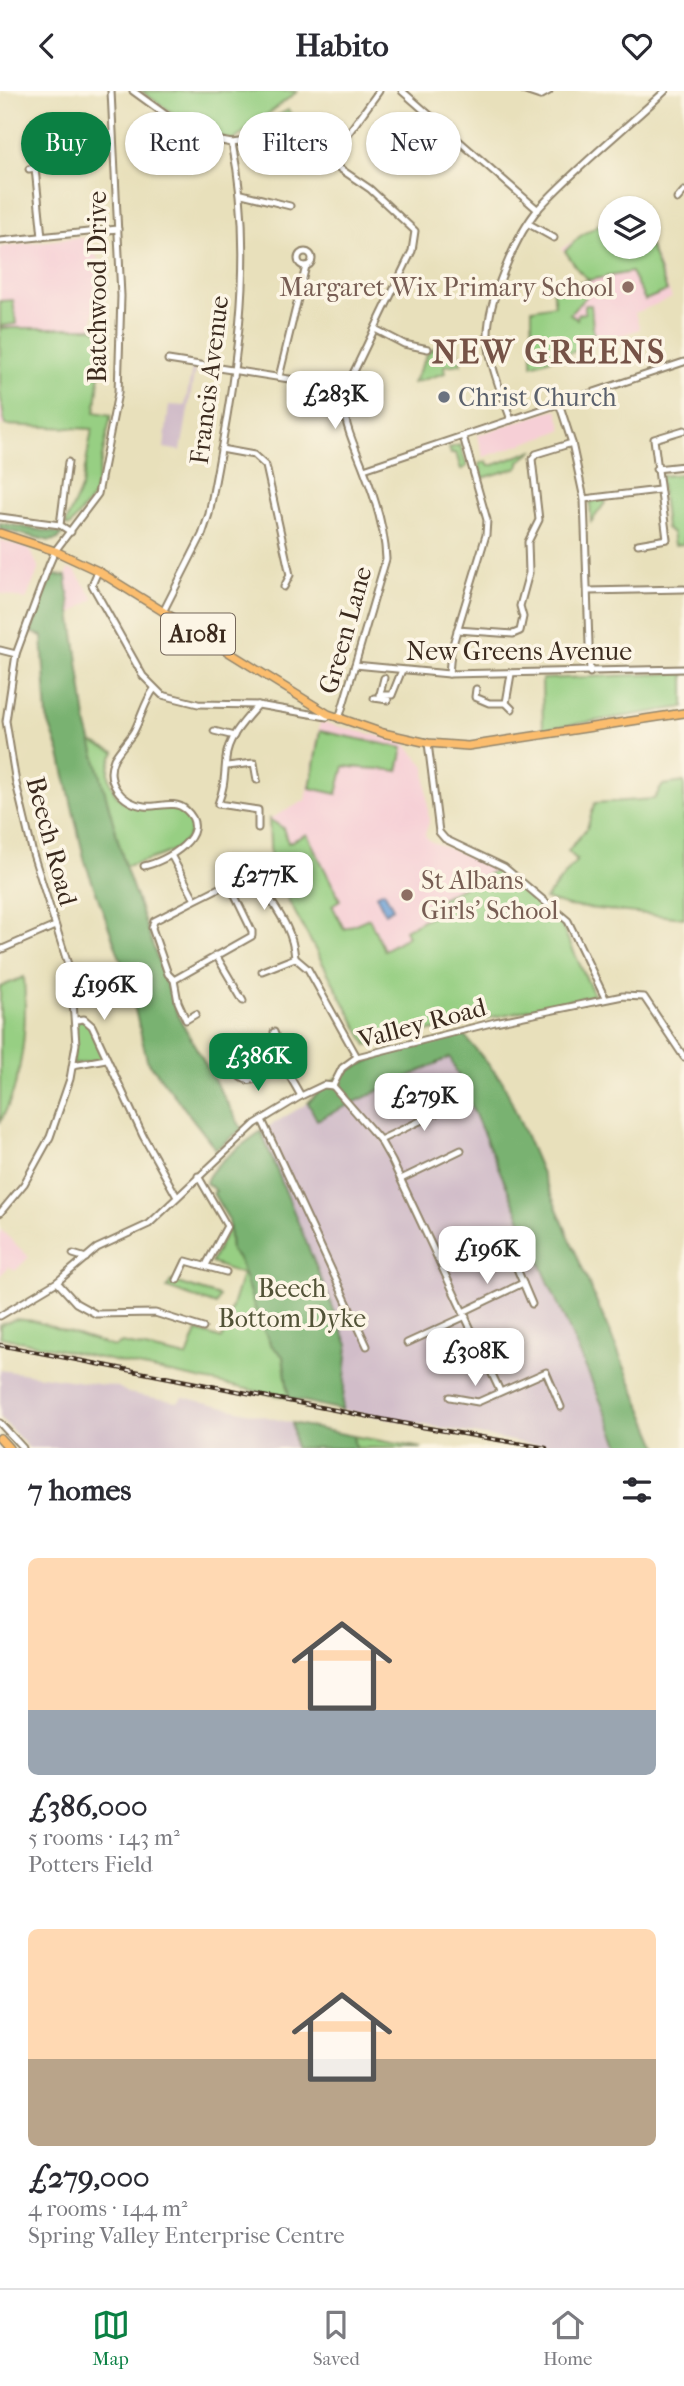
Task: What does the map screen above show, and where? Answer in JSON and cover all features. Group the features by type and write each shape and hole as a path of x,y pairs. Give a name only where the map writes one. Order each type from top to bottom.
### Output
{"main road":[{"name":"A1081","path":"0,533 55,551 98,571 339,719 428,743 468,746 504,742 684,713"},
{"path":"0,1438 9,1448"}],"street":[{"name":"Batchwood Drive","path":"55,551 98,494 118,393 121,296 111,91"},
{"name":"Green Lane","path":"133,91 195,136 238,142"},
{"path":"352,128 379,91"},
{"path":"402,91 538,210"},
{"path":"525,91 540,96 549,91"},
{"path":"511,420 491,361 488,330 502,280 538,210 665,91"},
{"name":"Francis Avenue","path":"163,612 202,535 221,449 234,370 241,298 242,194 232,143"},
{"path":"36,175 42,237"},
{"name":"Green Lane","path":"339,719 386,559 384,535 344,414 346,388 412,251 415,231 380,197 350,175"},
{"path":"677,199 684,191"},
{"path":"242,194 290,206"},
{"path":"530,224 555,238"},
{"path":"0,241 118,229"},
{"path":"279,377 306,267"},
{"path":"375,330 404,344 414,341 428,349"},
{"path":"168,360 346,388"},
{"path":"364,469 684,362"},
{"path":"559,403 572,443 584,499 590,673"},
{"path":"638,544 667,539 654,439 684,430"},
{"path":"449,674 457,630 486,535 487,520 463,436"},
{"path":"457,630 513,635 520,631 523,618 520,605 528,573 528,542 539,520 532,459 536,454 572,443"},
{"path":"221,449 254,455 266,465 290,575 284,587"},
{"path":"60,526 68,462"},
{"path":"656,469 684,466"},
{"path":"584,499 659,489"},
{"path":"0,517 60,526 71,531"},
{"name":"Beech Road","path":"0,1213 24,1184 50,1137 73,1065 76,1020 71,974 33,854 8,746 8,699 16,654 55,551"},
{"path":"98,571 92,585 143,676 154,689 188,703 258,705 327,717"},
{"path":"588,591 684,589"},
{"path":"0,650 16,654"},
{"name":"New Greens Avenue","path":"355,665 449,674 684,669"},
{"path":"377,697 392,695 402,670"},
{"path":"506,703 511,674"},
{"path":"377,697 384,678"},
{"path":"144,866 171,855 188,843 193,820 188,812 176,805 145,806 127,801 118,792 111,775 115,758 135,730 154,689"},
{"path":"472,706 475,689"},
{"path":"377,697 388,700"},
{"path":"475,697 489,703 506,703 512,709"},
{"path":"258,705 234,736 226,759 227,780 218,804 258,810"},
{"path":"214,731 234,736"},
{"path":"428,743 439,832 445,839 504,867 568,921 605,998"},
{"path":"0,747 8,746"},
{"path":"227,766 254,763 257,780"},
{"path":"258,828 259,803"},
{"path":"171,855 195,900"},
{"path":"250,863 264,894 277,907 292,934 295,958 308,969 357,1057"},
{"path":"174,980 200,968 215,955 251,936 248,920 232,890 221,887 154,921 152,928 168,974 174,980 177,1002 186,1020 196,1014"},
{"path":"0,950 55,926"},
{"path":"215,955 243,1001"},
{"path":"262,971 295,958"},
{"name":"Valley Road","path":"332,1086 342,1068 357,1057 605,998 644,997 684,1056"},
{"path":"76,1020 84,1019 92,1026 143,1136 177,1196"},
{"path":"274,1031 284,1057 279,1070"},
{"path":"73,1065 107,1059"},
{"path":"232,1067 239,1077 250,1081 279,1070 289,1075 301,1096"},
{"path":"0,1316 57,1282 108,1242 149,1224 232,1143 262,1120 301,1096 324,1085 332,1086 380,1140 401,1179 500,1391"},
{"path":"380,1140 456,1104"},
{"path":"262,1120 367,1346"},
{"path":"401,1179 461,1150"},
{"path":"198,1176 227,1226 206,1265"},
{"path":"73,1254 86,1258"},
{"path":"512,1257 532,1304"},
{"path":"177,1280 186,1261 226,1272"},
{"path":"57,1282 76,1303 96,1314 155,1313 203,1328"},
{"path":"407,1343 523,1283"},
{"path":"450,1397 478,1402 546,1372 561,1407"},
{"path":"0,1423 23,1448"}],"shaded area":[{"name":"Margaret Wix Primary School","path":"598,225 598,259 656,259 672,298 635,313 640,329 579,350 577,319 570,314 582,297 588,281 561,249"},
{"path":"86,238 102,266 102,288 97,290 94,302 93,327 105,335 92,429 0,425 0,247"},
{"path":"192,369 195,369 181,451 164,448 169,405 185,406"},
{"path":"557,409 563,430 484,457 477,435"},
{"path":"0,540 29,548 39,568 26,600 0,593"},
{"path":"68,569 75,571 94,599 71,614 66,576"},
{"name":"St Albans Girls' School","path":"320,722 404,742 425,766 429,822 425,835 430,841 498,869 560,922 594,995 367,1045 271,868 269,819 306,800"},
{"path":"450,1058 620,1448 529,1444 342,1410 348,1345 261,1131 308,1103 317,1119"},
{"path":"0,1229 29,1257 15,1271 9,1266 0,1276"},
{"path":"0,1370 118,1387 128,1393 178,1402 183,1397 292,1423 295,1448 29,1448 0,1417"}],"green space":[{"path":"141,91 298,91 271,112 238,112 238,137 234,140 224,138 224,112 171,112"},
{"path":"598,225 598,259 655,259 667,291 645,300 631,272 589,280 565,251 579,237"},
{"path":"588,281 589,293 570,314 577,319 578,314 585,313 585,305 591,305 594,339 579,341 579,350 532,365 532,309 555,305 552,287"},
{"path":"13,300 16,324 0,326 0,301"},
{"path":"0,328 93,328 105,335 95,412 111,415 94,495 70,526 65,525 82,486 92,429 5,425 0,393"},
{"path":"454,339 461,364 444,366 445,373 413,383 429,351"},
{"path":"460,445 467,466 461,470 456,453 451,454 449,448"},
{"path":"534,450 519,462 519,467 483,478 479,464 487,461 488,465 494,465"},
{"path":"684,474 684,544 674,545 672,533 666,528 660,476"},
{"path":"605,499 605,503 591,522 590,502"},
{"path":"0,523 63,534 50,541 0,529"},
{"path":"52,575 66,576 87,726 125,866 177,1014 242,1129 216,1149 147,1060 128,980 85,862 60,754 47,718 42,636 31,632"},
{"path":"684,673 684,707 543,729 542,679"},
{"path":"320,731 403,748 398,771 344,766 337,794 310,788"},
{"path":"91,742 115,752 109,768 110,780 117,796 125,803 134,807 165,807 184,811 190,824 189,834 183,843 161,856 125,866"},
{"path":"684,782 684,918 568,906 545,899 577,860 568,851 587,828 595,803 654,799 663,785"},
{"path":"269,819 283,828 288,843 307,834 340,900 332,905 344,929 369,918 384,950 408,936 405,930 441,910 437,900 498,869 560,922 594,995 367,1045 271,868"},
{"path":"24,977 22,1052 14,1088 0,1123 0,987"},
{"path":"84,1019 92,1026 106,1059 73,1065 76,1020"},
{"path":"464,1035 503,1082 659,1448 621,1448 450,1057 317,1120 308,1103 324,1087 360,1065 400,1051"},
{"name":"Beech Bottom Dyke","path":"261,1131 348,1345 342,1410 289,1398 283,1356 271,1345 260,1323 239,1260 231,1251 229,1220 213,1193 216,1191 206,1183 221,1162"},
{"path":"229,1226 231,1251 239,1260 260,1322 271,1345 283,1356 289,1398 0,1337 0,1325 16,1319 34,1321 114,1347 122,1343 187,1357 197,1331 222,1339 242,1274 211,1263"},
{"path":"171,1281 219,1296 216,1305 167,1288"},
{"path":"292,1423 353,1436 355,1448 295,1448"},
{"path":"353,1436 422,1448 355,1448"}],"water":[{"path":"384,891 393,908 385,913 376,895"}],"railway":[{"path":"0,1345 422,1427 546,1448"}],"place":[{"name":"Margaret Wix Primary School","path":"628,287"},
{"name":"Christ Church","path":"444,397"},
{"name":"St Albans Girls' School","path":"407,895"}],"district":[{"name":"NEW GREENS","path":"549,351"}]}
